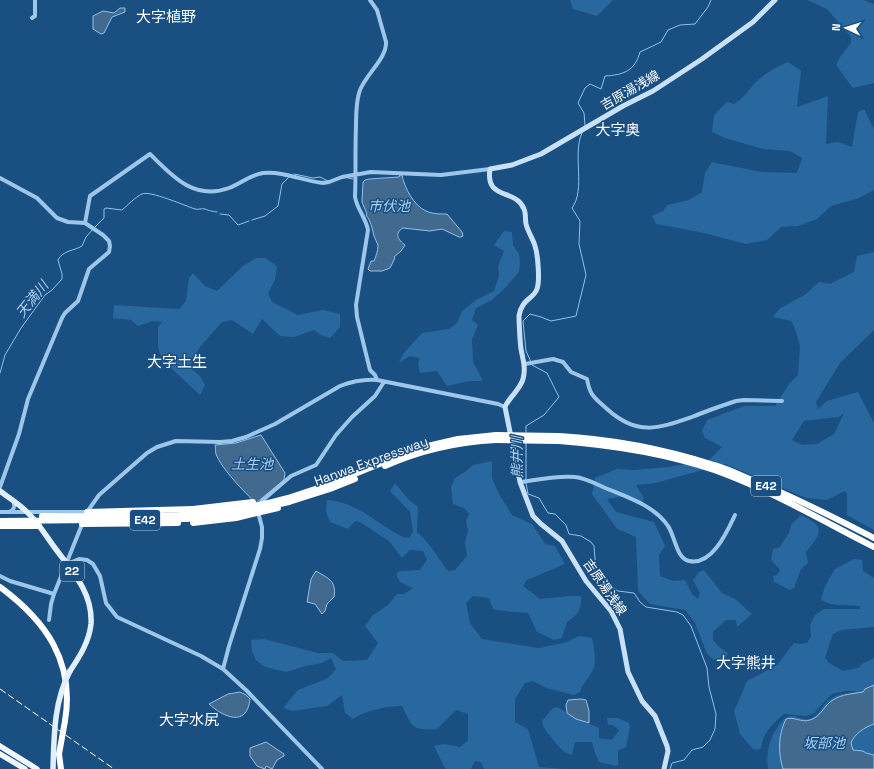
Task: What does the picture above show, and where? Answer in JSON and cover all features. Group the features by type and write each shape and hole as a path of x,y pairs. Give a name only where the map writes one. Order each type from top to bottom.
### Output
{"highway":[{"name":"Hanwa Expressway","path":"0,521 186,519 240,513 330,489 396,461 427,451 496,438"},
{"name":"Hanwa Expressway","path":"0,517 193,514 235,509 288,500 419,448 458,439 559,439 612,444 669,452 774,489 815,512 874,538"},
{"path":"87,512 193,509 250,502 288,500"},
{"path":"82,524 178,524 204,522 236,518 268,511 288,500"},
{"path":"815,512 874,535"},
{"name":"Hanwa Expressway","path":"815,512 831,524 874,547"},
{"path":"831,524 874,551"},
{"path":"3,526 39,526"},
{"path":"0,587 23,607 42,628 58,653 66,680 67,698 65,721 58,754 61,769"},
{"path":"0,746 25,767"},
{"path":"0,754 25,767 37,769"}],"main road":[{"name":"吉原湯浅線","path":"490,169 528,160 541,154 623,106 653,91 702,60 753,22 775,0"},
{"path":"490,169 490,182 494,188 514,199 521,204 524,209 526,224 536,247 537,254 537,291 522,306 519,318 520,345 525,364 525,371 521,384 506,403 505,407"},
{"name":"吉原湯浅線","path":"505,407 520,482 534,516 541,524 562,541 579,572 605,602 615,618 620,629 628,672 642,701 655,716 667,746 668,751 664,769"},
{"name":"22","path":"0,492 13,500 27,512 39,526 78,580 85,593 90,608 91,618 86,644 63,686 58,705 53,769"}],"street":[{"path":"32,18 35,16 35,0"},
{"path":"370,0 377,10 386,42 386,48 385,53 363,83 358,98 355,144 355,198 356,205 365,220 368,230 356,297 357,317 370,370 375,375 377,380"},
{"path":"85,223 90,196 150,154 177,180 198,190 211,191 227,188 261,174 282,174 323,183 342,177 371,172 441,175 490,169"},
{"path":"0,178 37,198 57,218 68,222 85,223 110,241 109,252 89,269 78,301 65,313 62,318 28,399 19,434 0,487"},
{"path":"525,364 553,359 563,362 571,372 586,379 592,396 614,416 627,423 652,428 673,424 740,401 782,401"},
{"path":"49,620 54,594 87,512 99,495 157,447 176,441 226,441 246,437 275,424 340,386 357,381 377,380 498,404 505,407"},
{"path":"223,669 231,638 260,549 262,527 258,513 258,506 287,479 296,473 316,465 336,435 352,416 375,396 384,382"},
{"path":"520,482 562,476 576,477 602,486 648,508 662,518 674,536 678,553 683,559 688,561 700,562 705,559 716,548 735,515"},
{"path":"9,512 14,508 13,500"},
{"path":"0,512 87,512"},
{"path":"67,564 81,559 89,561 95,565 101,578 106,603 111,611 120,620 201,656 223,669 247,691 322,769"},
{"path":"0,576 10,581 54,594"}],"shaded area":[{"path":"570,0 613,0 597,16 573,9"},
{"path":"807,0 863,0 874,4 874,83 853,88 836,65 840,57 851,43 851,37 827,9"},
{"path":"788,62 801,71 797,107 828,96 826,144 838,142 852,147 858,112 864,109 874,129 874,190 859,198 831,206 817,219 798,226 781,227 767,240 746,244 704,233 656,224 652,216 663,211 667,205 689,200 702,192 705,173 712,162 762,172 797,173 802,158 790,151 763,149 725,138 712,132 714,115 727,102 734,104 743,97 762,77"},
{"path":"504,231 512,232 513,245 519,254 519,272 492,300 476,308 472,320 478,325 472,339 473,362 483,381 469,381 447,386 437,371 420,373 418,363 420,358 410,356 399,363 403,354 422,333 449,329 457,323 462,311 476,300 494,291 499,276 498,266 504,251 494,245"},
{"path":"874,252 874,330 840,363 816,402 818,409 827,401 858,392 874,423 874,530 847,515 847,494 845,491 827,500 806,498 725,464 655,483 636,485 644,498 642,506 624,496 607,499 616,512 654,522 665,546 659,555 660,576 673,581 685,580 692,594 698,599 700,593 693,580 699,572 704,570 722,593 735,599 752,614 737,627 736,620 726,620 713,632 713,640 719,647 728,653 725,660 714,660 707,654 695,623 685,610 650,604 638,591 636,537 617,529 592,494 595,478 617,469 635,470 669,467 709,460 722,447 705,438 702,431 707,420 744,406 775,406 789,384 798,375 800,346 791,321 773,317 779,309 806,294 819,282 830,284 854,272 857,256","holes":["844,413 834,434 817,444 802,445 792,440 804,421 839,417"]},
{"path":"256,258 265,258 277,266 275,280 268,293 272,302 298,315 323,310 340,314 340,327 330,338 321,335 314,330 294,337 280,336 262,319 253,334 232,320 222,322 200,347 189,367 200,376 205,385 200,395 172,369 164,366 158,347 158,327 162,322 153,321 138,326 131,320 113,318 114,305 179,309 186,301 189,278 193,273 205,286 217,291 243,266"},
{"path":"492,461 492,478 499,494 512,515 532,524 545,544 555,546 565,564 527,580 523,586 540,599 581,596 581,605 577,614 567,622 562,638 554,640 537,632 528,613 493,609 489,598 473,596 466,603 470,623 482,639 539,648 567,642 579,636 592,638 595,663 593,670 582,686 580,692 574,695 546,688 533,681 525,683 515,699 515,722 528,729 539,767 564,769 484,769 481,762 475,761 471,769 445,768 434,746 444,744 460,747 468,740 468,714 456,710 437,729 422,729 417,728 411,723 402,706 376,709 353,719 345,713 342,695 327,706 292,711 283,708 298,690 328,678 336,669 331,658 322,663 286,672 265,667 256,660 252,651 251,640 264,639 318,653 333,653 343,661 367,660 378,643 365,626 373,615 388,605 397,594 404,594 413,588 400,582 396,575 399,571 420,570 427,560 423,551 410,550 402,558 389,541 360,522 355,521 348,529 330,522 326,512 327,500 350,506 364,513 396,534 409,538 413,532 410,512 390,491 395,483 409,500 418,507 417,532 430,546 448,571 455,570 467,556 465,542 468,531 466,521 469,514 464,508 453,504 451,487 455,478 473,465"},
{"path":"801,515 815,523 819,530 818,535 806,552 808,563 801,569 794,588 790,590 774,582 773,576 777,575 780,570 771,560 773,549 779,548 789,533 791,525"},
{"path":"854,559 862,560 863,571 874,578 874,627 841,630 833,634 825,658 829,663 843,671 858,668 862,664 874,658 874,769 768,769 767,757 771,740 784,719 791,716 806,719 812,718 827,702 833,698 858,691 845,691 832,694 814,713 806,716 784,714 766,733 761,749 754,750 740,734 734,711 747,681 777,665 794,643 807,643 811,636 810,625 815,615 824,609 860,609 860,606 834,604 825,602 821,599 825,586 835,569"},
{"path":"557,707 580,720 599,728 599,738 612,740 619,730 613,725 608,725 607,718 618,718 629,723 630,727 626,747 618,751 618,765 615,766 599,762 592,742 575,742 572,755 562,750 546,732 542,721 553,708"}],"water":[{"path":"120,8 125,8 125,12 112,17 104,33 101,34 93,29 93,16 103,11 114,13"},
{"name":"市伏池","path":"402,175 407,190 417,205 428,212 447,214 462,232 463,236 459,237 442,229 430,231 403,228 400,230 398,236 400,241 405,245 394,257 395,258 390,268 382,271 370,271 368,269 371,261 374,261 378,245 362,202 363,182 369,179 399,177"},
{"name":"土生池","path":"261,435 285,473 284,480 256,503 240,487 223,466 216,454 215,445 236,443"},
{"path":"316,571 333,583 335,591 334,597 327,604 325,611 322,614 315,604 307,602 311,579"},
{"name":"坂部池","path":"874,685 874,724 860,731 851,743 853,750 863,751 874,755 874,769 783,769 780,757 780,738 786,719 792,718 804,721 810,720 817,716 830,702 836,698 847,694 863,692 865,689"},
{"path":"240,692 250,699 248,708 244,714 239,717 227,716 209,704 228,694"},
{"path":"568,700 586,700 589,711 589,723 576,719 567,713 566,705"},
{"path":"266,742 284,754 284,756 277,760 272,769 266,766 265,769 257,766 250,756 250,748"}],"waterway":[{"name":"熊井川","path":"585,125 584,113 578,103 585,88 590,84 601,89 605,76 627,71 635,64 640,52 661,42 668,30 680,25 695,24 708,7 711,0"},
{"name":"熊井川","path":"531,362 526,351 523,321 530,314 551,321 576,316 586,275 579,244 580,221 572,208 578,191 578,151 582,133"},
{"name":"天満川","path":"294,174 313,178 320,177 328,181"},
{"name":"天満川","path":"252,220 265,216 278,206 282,184 289,177"},
{"name":"天満川","path":"348,178 353,179"},
{"name":"天満川","path":"95,227 104,218 104,209 122,210 137,197 146,193 195,209 204,209 217,212"},
{"name":"天満川","path":"220,214 229,215 238,225 249,221"},
{"name":"天満川","path":"0,373 5,355 21,328 45,295 62,279 58,260 66,252 82,246 86,237 93,229"},
{"name":"熊井川","path":"526,432 526,426 544,415 559,397 547,373 532,365"},
{"name":"熊井川","path":"526,443 526,480"},
{"name":"熊井川","path":"526,483 528,494 539,498 548,513 555,514 566,525 569,534 581,536 591,542 594,546 596,571 601,580 618,591 634,593 640,602 646,607 677,612 683,615 691,626 707,668 709,687 716,714 715,729 710,740 703,747 692,750 684,760 672,763 670,769"}],"railway":[{"path":"0,689 114,769"}],"district":[{"name":"大字植野","path":"166,16"},
{"name":"大字奥","path":"618,129"},
{"name":"大字土生","path":"177,361"},
{"name":"大字熊井","path":"746,662"},
{"name":"大字水尻","path":"189,719"}]}
